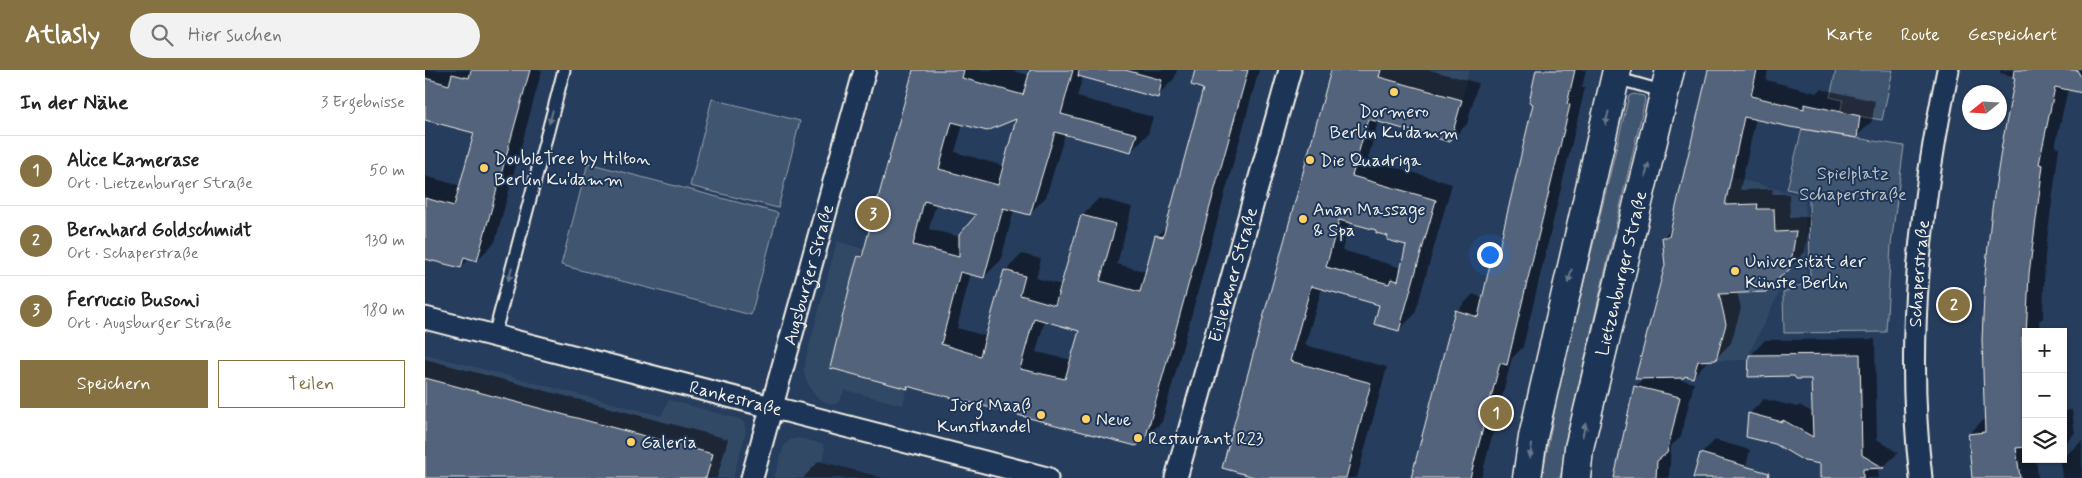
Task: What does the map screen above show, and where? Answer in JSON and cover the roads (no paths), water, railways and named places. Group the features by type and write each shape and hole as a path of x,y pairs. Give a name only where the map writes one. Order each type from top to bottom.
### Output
{"main road":[{"path":"1527,478 1533,437 1617,74"},
{"name":"Lietzenburger Straße","path":"1576,478 1579,448 1668,81"}],"street":[{"name":"Augsburger Straße","path":"752,478 865,70"},
{"name":"Eislebener Straße","path":"1176,478 1290,70"},
{"name":"Schaperstraße","path":"1921,478 1917,442 1913,326 1926,189 1948,70"},
{"name":"Rankestraße","path":"425,318 772,409 1047,478"}],"lane":[{"path":"494,336 563,70"},
{"path":"1617,74 1668,81"}],"place":[{"name":"Dormero Berlin Ku'damm","path":"1394,92"},
{"name":"Die Quadriga","path":"1310,160"},
{"name":"DoubleTree by Hilton Berlin Ku'damm","path":"484,168"},
{"name":"Ferruccio Busoni","path":"873,214"},
{"name":"Anan Massage & Spa","path":"1303,219"},
{"name":"Universität der Künste Berlin","path":"1735,271"},
{"name":"Bernhard Goldschmidt","path":"1954,305"},
{"name":"Alice Kamerase","path":"1496,413"},
{"name":"Jörg Maaß Kunsthandel","path":"1041,415"},
{"name":"Neue","path":"1086,419"},
{"name":"Restaurant R23","path":"1138,438"},
{"name":"Galeria","path":"631,442"}],"park label":[{"name":"Spielplatz Schaperstraße","path":"1853,183"}]}
